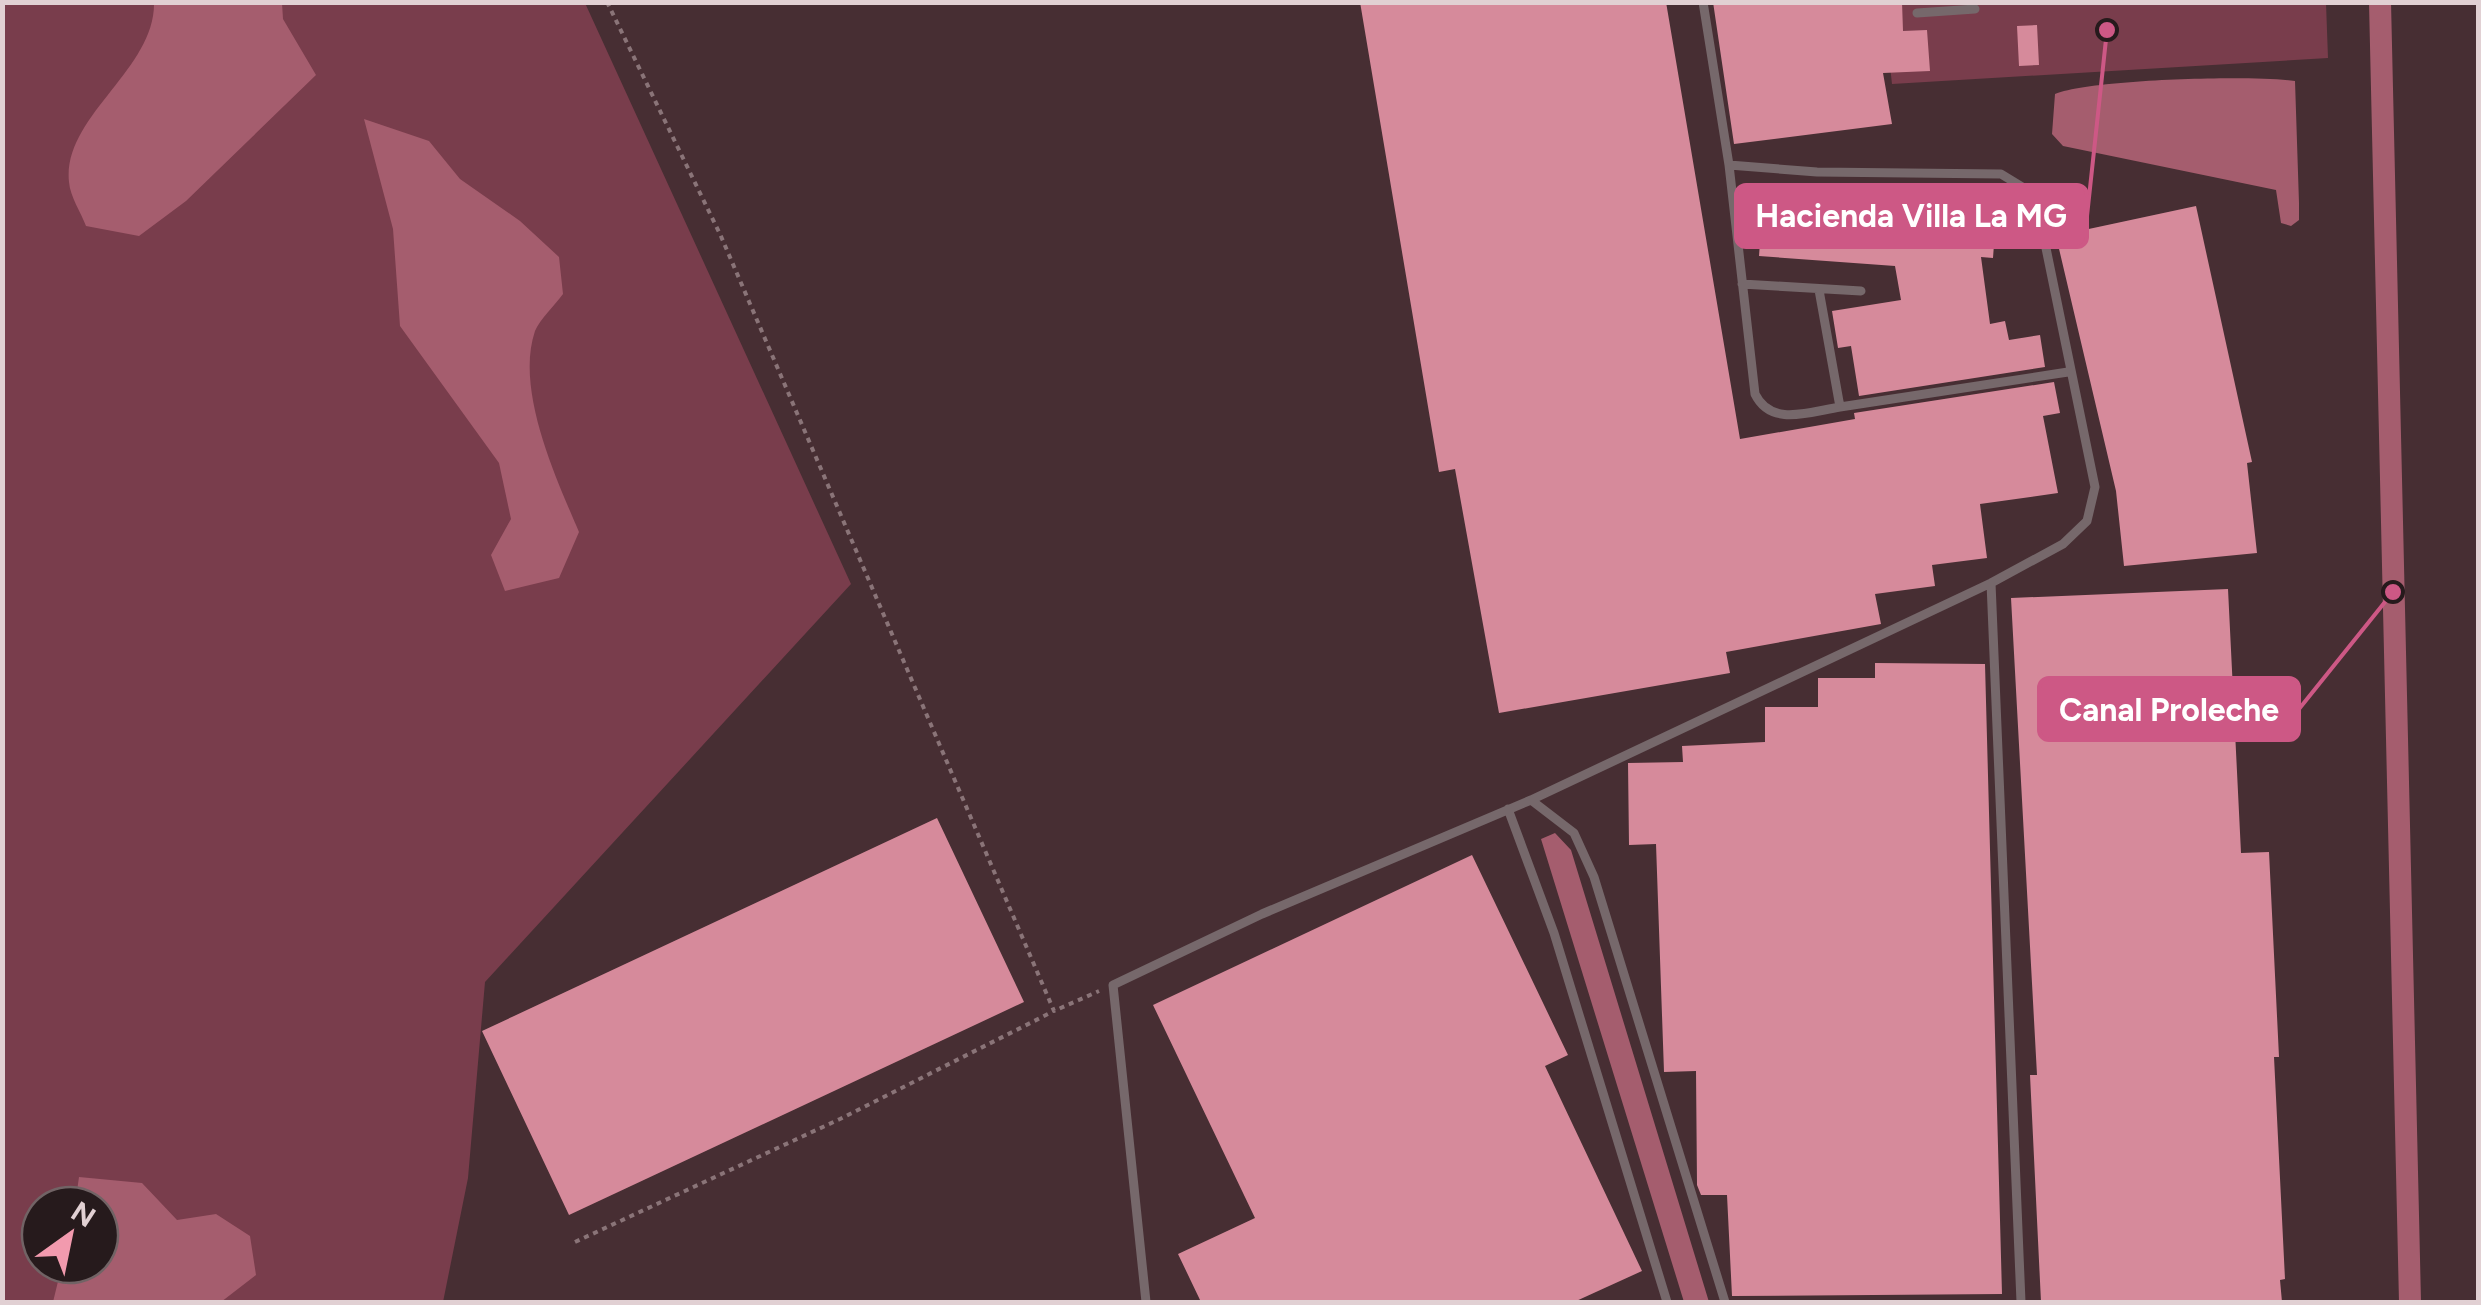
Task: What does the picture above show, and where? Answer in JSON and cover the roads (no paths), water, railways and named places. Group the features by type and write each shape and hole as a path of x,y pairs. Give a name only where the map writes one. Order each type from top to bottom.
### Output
{"lane":[{"path":"1704,2 1728,165 1754,394 1762,408 1775,416 2068,372"},
{"path":"1917,12 1942,7 1975,9"},
{"path":"1146,1302 1112,985 1262,914 1531,800 1992,583 2063,544 2087,521 2094,487 2039,214 2024,188 2001,174 1972,171 1817,172 1728,165"},
{"path":"1742,284 1861,291"},
{"path":"1819,290 1840,407"},
{"path":"1992,583 2021,1302"},
{"path":"1531,800 1574,833 1594,877 1725,1302"},
{"path":"1508,809 1554,932 1667,1302"}],"waterway":[{"path":"2380,2 2410,1302"}],"place":[{"name":"Hacienda Villa La MG","path":"2107,30"},
{"name":"Canal Proleche","path":"2393,592"}]}
